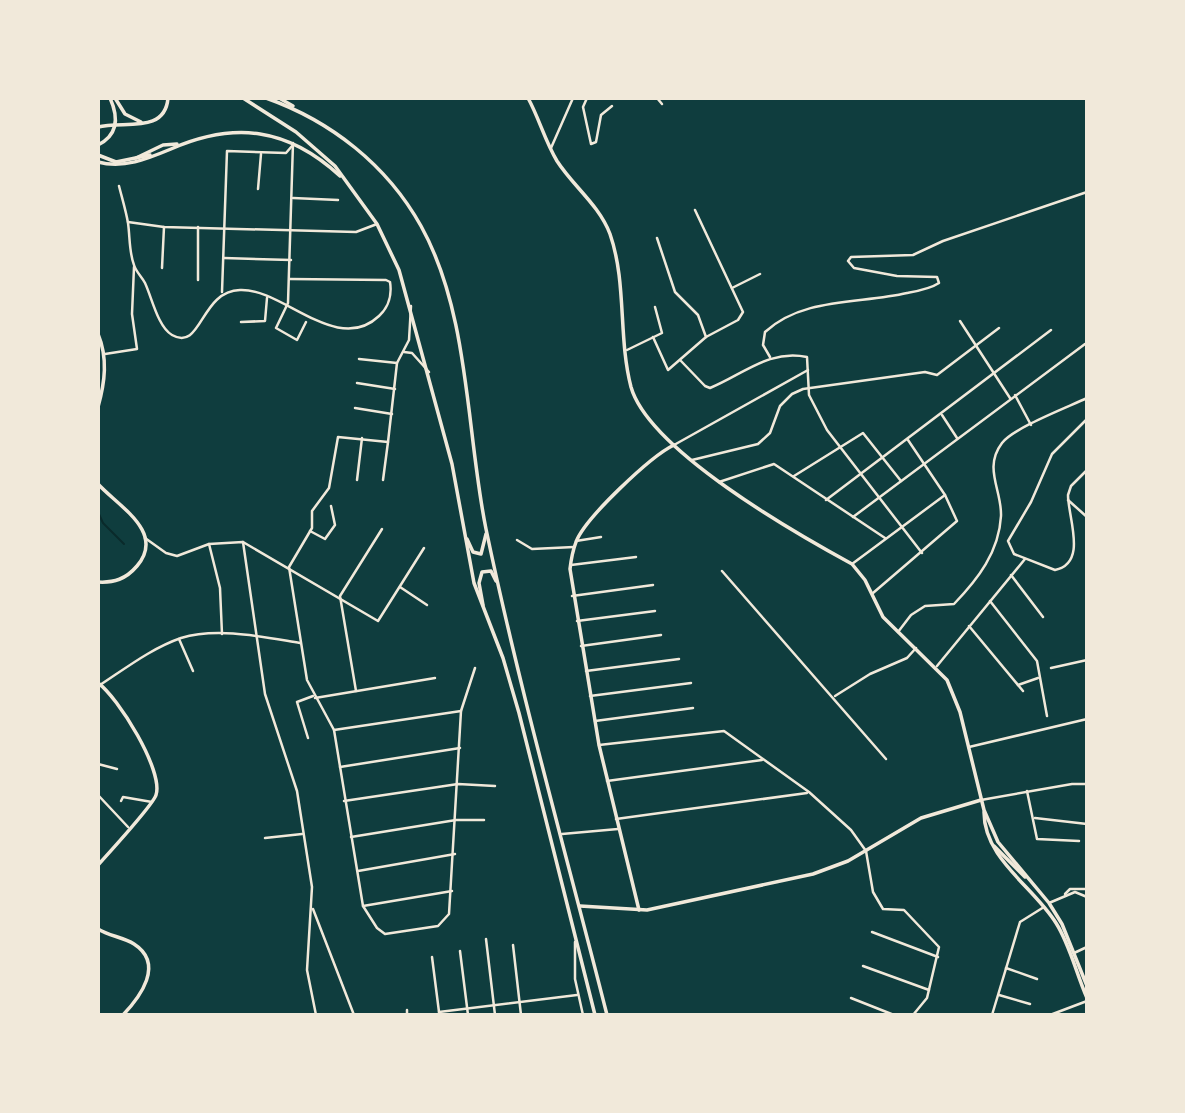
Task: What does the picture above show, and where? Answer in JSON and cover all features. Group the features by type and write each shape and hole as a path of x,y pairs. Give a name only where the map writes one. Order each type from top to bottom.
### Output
{"main road":[{"path":"113,98 130,118 146,122"},
{"path":"98,145 110,137 115,129 113,98"},
{"path":"98,127 146,122 162,115 168,98"},
{"path":"243,98 296,132 327,158 352,186 377,224 399,270 429,372 464,530 469,566 485,617 503,658 519,713 595,1015"},
{"path":"266,98 307,114"},
{"path":"279,98 307,114 365,156 398,190 437,257 450,299 486,531 607,1015"},
{"path":"528,98 557,160 594,205 609,232 619,277 634,394 650,419 674,445 719,482 852,564 872,594 883,617 937,666 954,693 981,800 998,842 1036,887 1074,953 1087,986"},
{"path":"98,162 114,166 128,163 182,144 231,132 271,135 318,157 352,186"},
{"path":"134,160 163,145 182,144"},
{"path":"98,155 116,162 134,160 172,148"},
{"path":"98,334 105,355 98,407"},
{"path":"639,909 599,745 572,596 570,565 575,544 608,501 674,445"},
{"path":"98,484 137,519 145,538 145,551 132,571 120,580 98,582"},
{"path":"464,530 471,549 477,554 484,551 486,531"},
{"path":"485,617 479,583 482,572 491,571 501,597"},
{"path":"98,866 128,827 152,803 158,786 154,770 127,718 110,692 99,684"},
{"path":"580,906 639,909 677,905 813,874 848,861 921,818 981,800"},
{"path":"984,810 984,822 992,846 1023,883 1047,905 1087,999"},
{"path":"992,846 1027,877"},
{"path":"1023,883 1036,887"},
{"path":"98,929 133,943 145,956 148,975 146,986 122,1015"}],"street":[{"path":"551,148 573,98"},
{"path":"587,98 583,107 591,144 596,142 601,115 612,106"},
{"path":"657,98 662,104"},
{"path":"222,293 226,151 286,153 293,143"},
{"path":"293,143 290,279 286,306 276,328 297,340 306,322"},
{"path":"258,189 261,154"},
{"path":"105,355 137,349 132,314 134,267 128,222 119,186"},
{"path":"770,358 764,345 765,332 803,310 826,304 891,297 939,283 937,277 929,275 893,276 854,268 848,261 851,257 909,256 943,241 1087,192"},
{"path":"293,198 338,200"},
{"path":"653,337 666,369 681,361 706,337 741,317 742,307 695,210"},
{"path":"128,222 164,227 356,232 377,224"},
{"path":"162,268 164,227"},
{"path":"198,227 198,280"},
{"path":"657,238 675,292 698,315 706,337"},
{"path":"223,257 291,260"},
{"path":"134,267 144,281 167,332 176,337 188,337 195,331 214,299 222,293 249,290 336,327 357,328 382,314 390,296 390,282 290,279"},
{"path":"732,288 760,274"},
{"path":"241,322 265,321 267,298"},
{"path":"383,480 397,363 409,340 411,306"},
{"path":"627,349 663,331 655,307"},
{"path":"960,321 1010,398"},
{"path":"692,460 758,444 770,433 780,406 792,394 808,388 925,372 934,376 999,328"},
{"path":"826,500 995,375 1051,330"},
{"path":"853,517 1085,344"},
{"path":"404,352 412,353 429,372"},
{"path":"681,361 710,388 770,358 783,354 807,357 808,388 827,430 922,553"},
{"path":"359,359 397,363"},
{"path":"674,445 808,370"},
{"path":"358,383 395,389"},
{"path":"1015,395 1031,425"},
{"path":"898,632 911,615 925,606 954,604 992,556 1001,516 993,474 995,455 1008,437 1087,398"},
{"path":"355,408 392,414"},
{"path":"942,415 957,439"},
{"path":"1087,419 1052,454 1021,521 1010,537 1009,549 1025,559 1055,570 1067,564 1075,548 1068,500 1071,486 1087,470"},
{"path":"794,475 863,433 901,481"},
{"path":"388,442 338,437 328,488 312,511 309,532 289,567 307,680 334,730 363,906 377,928 386,934 434,928 446,919 452,891 461,711 475,668"},
{"path":"356,480 362,438"},
{"path":"872,594 956,524 956,514 908,440"},
{"path":"719,482 770,463 794,475 826,500 886,538"},
{"path":"852,564 945,495"},
{"path":"1068,500 1087,517"},
{"path":"309,532 325,539 335,525 331,506"},
{"path":"356,691 340,596 382,530"},
{"path":"517,540 532,550 601,537"},
{"path":"145,538 171,555 209,544 243,542 379,620 424,548"},
{"path":"243,542 269,713 296,791 313,887 307,970 316,1015"},
{"path":"209,544 220,589 222,635"},
{"path":"570,565 636,557"},
{"path":"937,666 1025,559"},
{"path":"722,571 886,760"},
{"path":"1011,575 1043,617"},
{"path":"572,596 653,585"},
{"path":"400,587 427,605"},
{"path":"990,601 1037,662 1047,716"},
{"path":"577,621 655,611"},
{"path":"969,626 1023,691"},
{"path":"99,684 146,654 195,635 256,636 300,643"},
{"path":"581,646 660,635"},
{"path":"179,639 193,671"},
{"path":"834,697 870,674 907,658 915,648"},
{"path":"586,671 679,659"},
{"path":"1051,668 1087,660"},
{"path":"1018,685 1039,677"},
{"path":"308,738 297,702 435,678"},
{"path":"590,696 691,683"},
{"path":"595,721 693,708"},
{"path":"334,730 461,711"},
{"path":"969,747 1087,719"},
{"path":"599,745 724,731 809,792 851,830 866,851 876,901 883,909 904,910 939,947 929,990 914,1015"},
{"path":"340,767 460,748"},
{"path":"607,781 762,760"},
{"path":"98,764 117,769"},
{"path":"344,801 458,784 495,786"},
{"path":"981,800 1087,784"},
{"path":"616,819 809,792"},
{"path":"1027,792 1035,818 1037,839 1079,841"},
{"path":"98,795 128,827"},
{"path":"121,801 123,797 152,803"},
{"path":"1035,818 1087,824"},
{"path":"351,837 456,820 484,820"},
{"path":"562,834 618,829"},
{"path":"265,838 302,834"},
{"path":"357,871 454,854"},
{"path":"1063,896 1070,889 1087,889"},
{"path":"363,906 452,891"},
{"path":"992,1015 1020,922 1063,896 1075,892 1087,897"},
{"path":"313,909 354,1015"},
{"path":"873,932 938,957"},
{"path":"576,938 577,995 583,1015"},
{"path":"486,939 495,1015"},
{"path":"513,945 521,1015"},
{"path":"1074,953 1087,947"},
{"path":"460,951 468,1015"},
{"path":"432,957 438,1014 577,995"},
{"path":"863,966 929,990"},
{"path":"1006,968 1037,979"},
{"path":"999,995 1030,1004"},
{"path":"851,998 894,1015"},
{"path":"1050,1015 1087,999"}],"waterway":[{"path":"98,512 103,523 124,544"}]}
